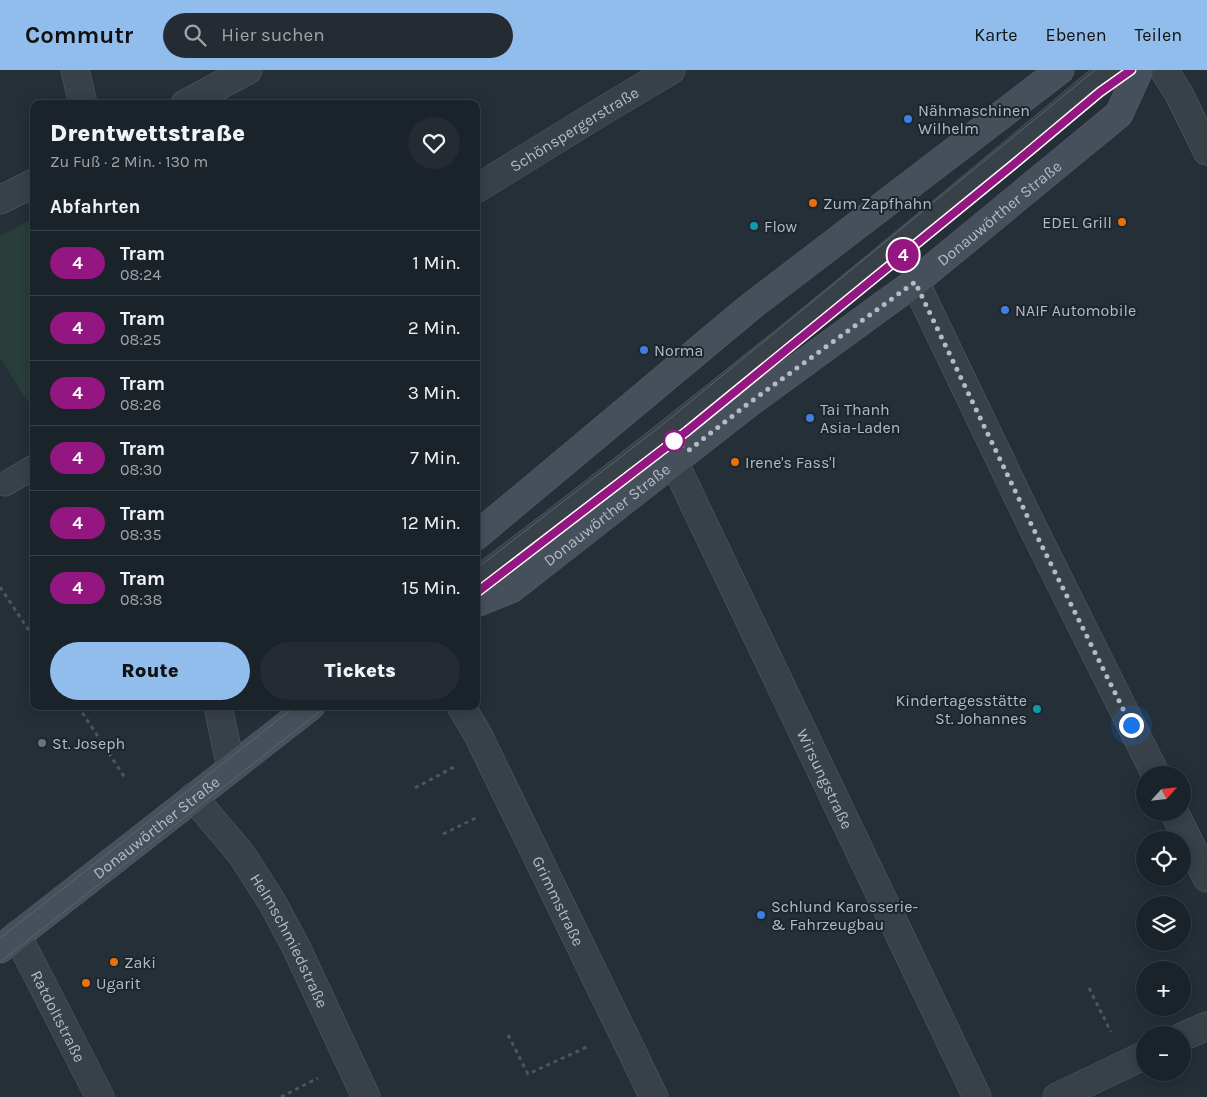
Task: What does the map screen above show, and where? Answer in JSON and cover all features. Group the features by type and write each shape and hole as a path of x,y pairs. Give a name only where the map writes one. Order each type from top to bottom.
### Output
{"main road":[{"path":"480,533 749,308 1060,70"},
{"name":"Donauwörther Straße","path":"480,601 511,589 749,403 915,282 1119,114 1139,70"},
{"name":"Donauwörther Straße","path":"9,942 306,710"}],"street":[{"path":"75,70 82,100"},
{"path":"192,100 248,70"},
{"name":"Schönspergerstraße","path":"480,187 671,70"},
{"path":"1164,70 1179,94 1207,151"},
{"path":"0,200 30,185"},
{"path":"915,282 1031,524 1152,766"},
{"name":"Wirsungstraße","path":"674,462 976,1097"},
{"path":"219,710 231,768"},
{"name":"Grimmstraße","path":"463,710 478,735 654,1097"},
{"name":"Helmschmiedstraße","path":"194,797 242,855 272,902 297,950 366,1097"},
{"path":"1178,821 1207,878"},
{"name":"Ratdoltstraße","path":"9,942 100,1097"},
{"path":"1191,1033 1207,1026"},
{"path":"1057,1097 1136,1059"}],"lane":[{"path":"480,577 576,505 732,381 1094,83 1114,70"},
{"path":"5,484 30,468"}],"path":[{"path":"0,587 30,632"},
{"path":"81,710 125,778"},
{"path":"415,788 485,751"},
{"path":"1089,988 1136,1059"},
{"path":"508,1035 528,1074 621,1030"},
{"path":"281,1097 350,1062"}],"green space":[{"path":"30,220 30,399 27,401 0,358 0,236"}],"tram line":[{"path":"480,566 662,425 1095,70"},
{"path":"480,590 674,441 1100,92 1131,70"},
{"name":"4","path":"480,590 687,431 1100,92 1131,70"},
{"path":"0,938 291,710"},
{"path":"0,962 322,710"}],"place":[{"name":"Nähmaschinen Wilhelm","path":"908,119"},
{"name":"Zum Zapfhahn","path":"813,203"},
{"name":"EDEL Grill","path":"1122,222"},
{"name":"Flow","path":"754,226"},
{"name":"NAIF Automobile","path":"1005,310"},
{"name":"Norma","path":"644,350"},
{"name":"Tai Thanh Asia-Laden","path":"810,418"},
{"name":"Irene's Fass'l","path":"735,462"},
{"name":"Kindertagesstätte St. Johannes","path":"1037,709"},
{"name":"St. Joseph","path":"42,743"},
{"name":"Schlund Karosserie- & Fahrzeugbau","path":"761,915"},
{"name":"Zaki","path":"114,962"},
{"name":"Ugarit","path":"86,983"}],"route":[{"path":"674,441 689,450 749,403 915,282 1031,524 1131,725"}]}
